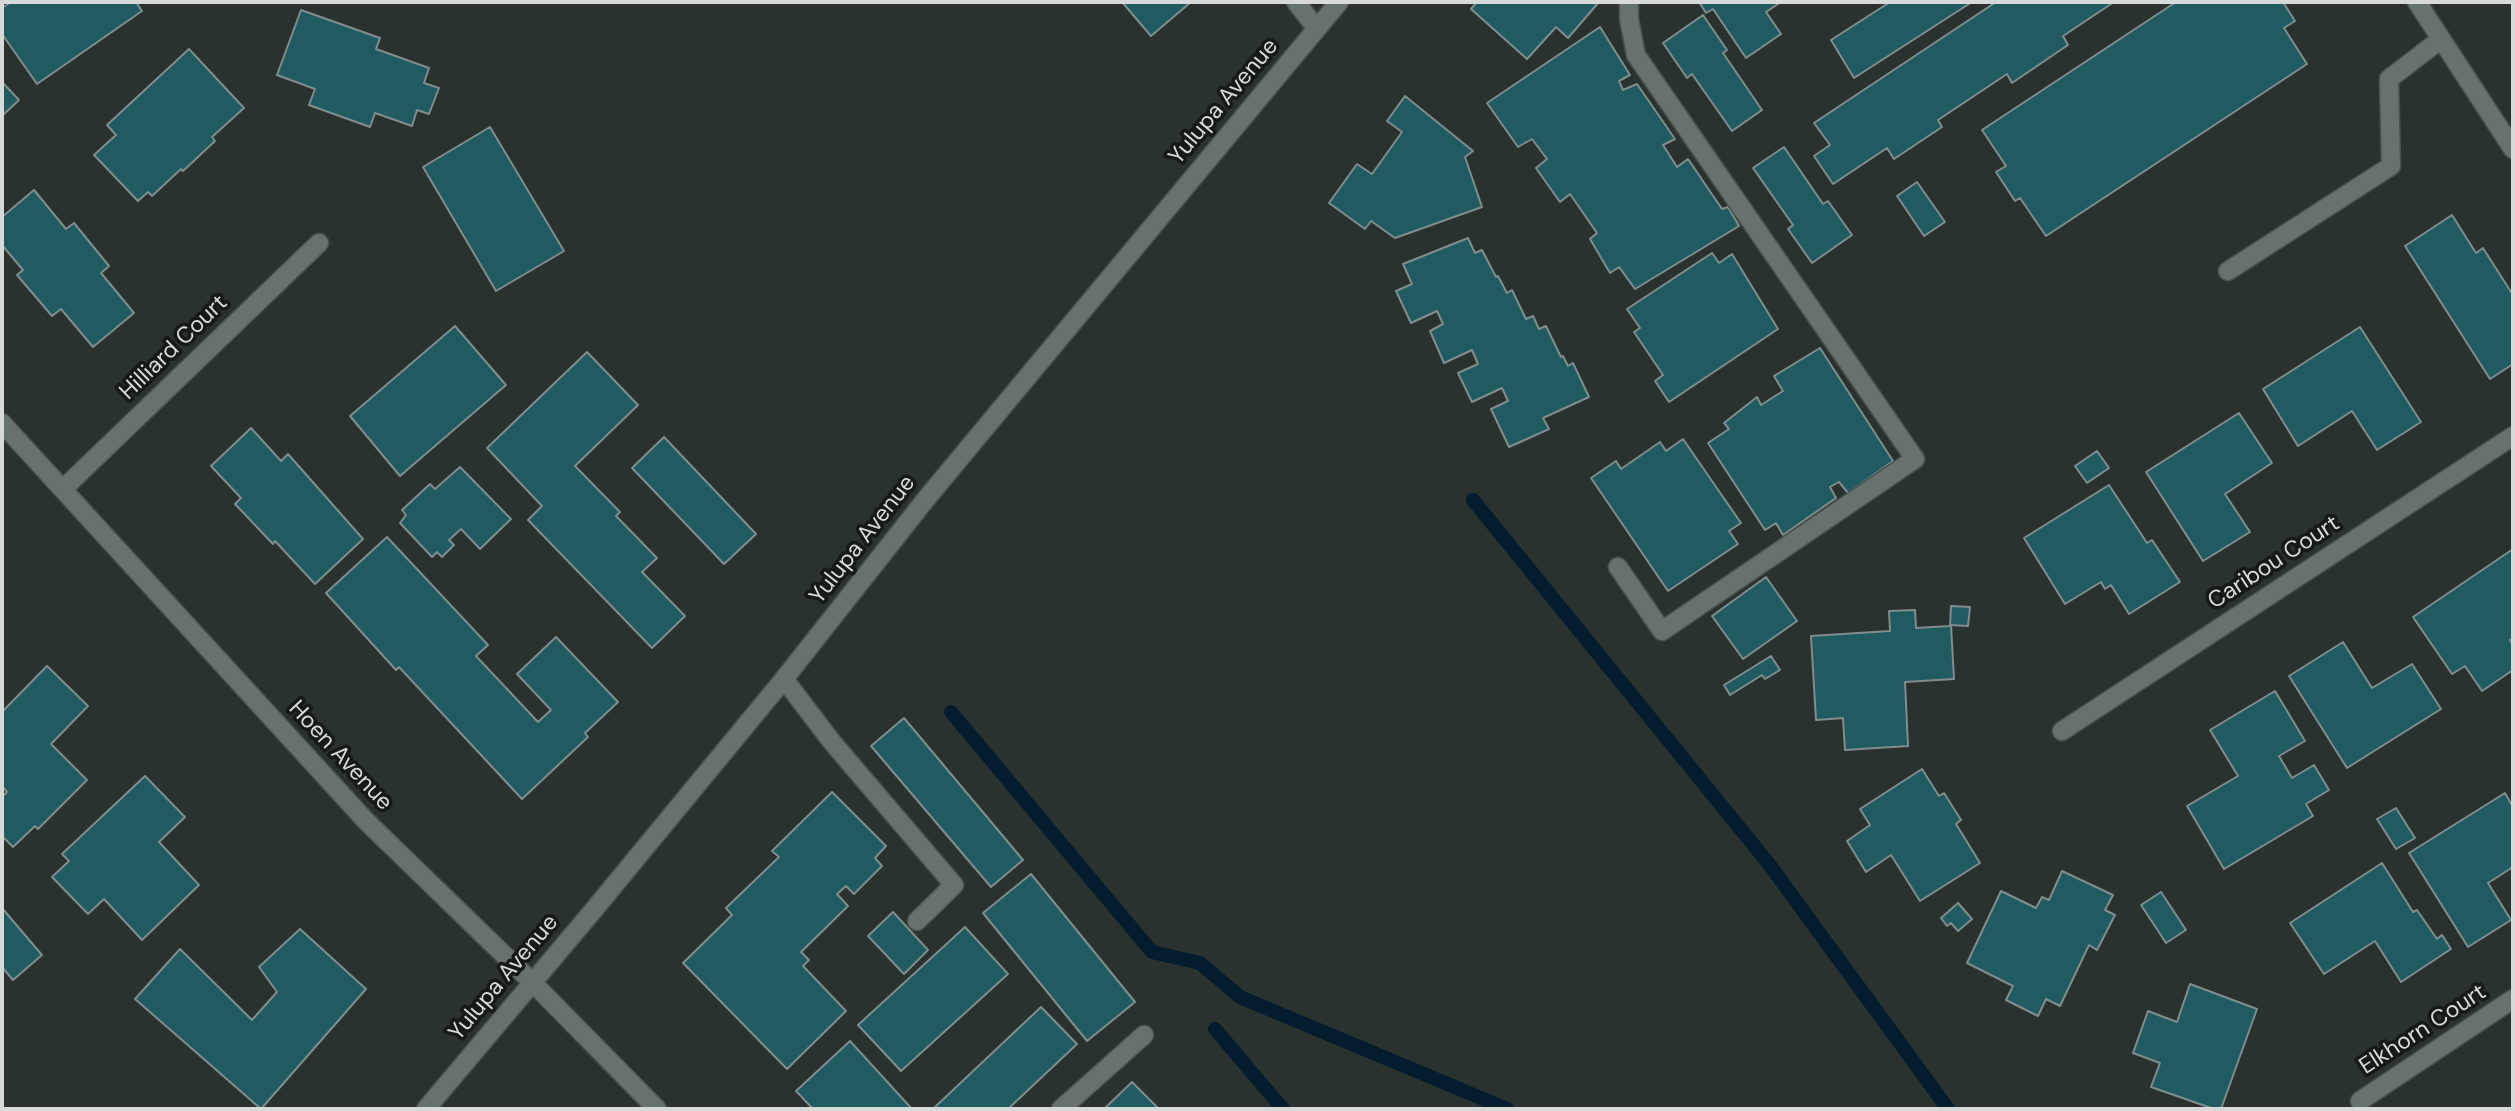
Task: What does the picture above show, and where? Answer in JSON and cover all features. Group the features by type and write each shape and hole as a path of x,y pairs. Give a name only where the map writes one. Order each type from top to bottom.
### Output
{"street":[{"path":"1296,2 1317,29"},
{"name":"Yulupa Avenue","path":"426,1109 784,679 935,488 1339,2"},
{"path":"1618,567 1662,631 1915,459 1636,55 1629,19 1629,2"},
{"path":"2417,2 2513,149"},
{"path":"2228,271 2391,166 2389,79 2441,39"},
{"name":"Hilliard Court","path":"63,489 319,243"},
{"name":"Hoen Avenue","path":"2,423 366,821 533,982 657,1109"},
{"name":"Caribou Court","path":"2062,731 2513,436"},
{"path":"784,679 832,742 954,885 917,921"},
{"name":"Elkhorn Court","path":"2360,1101 2513,999"},
{"path":"1061,1109 1144,1035"}],"building":[{"path":"11,2 136,2 142,11 37,84 2,34 2,8"},
{"path":"1122,2 1191,2 1151,36"},
{"path":"1477,2 1599,2 1568,38 1556,27 1527,59 1471,9"},
{"path":"1699,2 1781,2 1766,12 1781,34 1746,58 1713,9 1706,13"},
{"path":"1890,2 1972,2 1854,78 1831,40"},
{"path":"1996,2 2114,2 2063,36 2068,45 2012,83 2007,74 1938,120 1942,127 1894,159 1887,148 1833,184 1814,156 1830,145 1814,123"},
{"path":"2176,2 2283,2 2295,21 2284,28 2307,64 2046,236 2020,198 2015,201 1996,172 2006,166 1982,130"},
{"path":"301,10 380,38 376,49 429,68 424,83 439,88 429,114 417,110 412,126 375,113 370,127 309,105 315,89 277,75"},
{"path":"1703,15 1727,50 1723,53 1762,110 1732,131 1692,74 1687,78 1663,43"},
{"path":"1600,27 1630,75 1619,81 1623,90 1637,84 1675,139 1663,145 1677,167 1688,159 1722,209 1728,207 1739,226 1635,289 1619,267 1610,273 1590,239 1597,233 1570,194 1560,202 1536,168 1547,159 1532,139 1518,147 1487,103"},
{"path":"189,49 244,108 212,137 215,141 183,171 181,169 152,196 148,192 138,201 94,155 116,135 107,125"},
{"path":"3,83 19,100 3,115 2,114"},
{"path":"1405,96 1473,151 1465,157 1482,207 1395,238 1371,221 1365,229 1329,203 1357,164 1372,174 1402,132 1387,121"},
{"path":"490,127 564,251 496,291 423,167"},
{"path":"1784,147 1823,204 1828,201 1852,235 1812,263 1788,229 1793,225 1753,168"},
{"path":"1917,182 1945,222 1924,236 1897,196"},
{"path":"34,190 66,229 74,223 109,266 101,273 134,313 93,347 61,309 52,316 17,275 23,270 2,245 2,217"},
{"path":"2452,215 2476,253 2483,248 2513,295 2513,364 2490,379 2405,246"},
{"path":"1468,238 1475,253 1482,250 1507,293 1512,290 1526,319 1533,316 1539,329 1546,326 1561,357 1563,356 1568,366 1573,363 1589,397 1543,418 1549,429 1509,447 1491,409 1508,401 1502,388 1472,402 1458,373 1478,364 1472,350 1444,363 1430,331 1443,324 1437,311 1411,323 1396,291 1412,284 1403,264"},
{"path":"1712,253 1719,263 1732,254 1778,329 1669,402 1655,381 1663,375 1634,332 1640,328 1627,309"},
{"path":"455,326 506,385 400,476 350,416"},
{"path":"2360,327 2421,422 2377,450 2352,411 2298,446 2263,389"},
{"path":"1820,348 1893,461 1848,493 1839,482 1830,487 1836,498 1783,535 1776,523 1765,530 1708,443 1729,429 1724,423 1757,397 1761,405 1783,391 1774,376"},
{"path":"587,352 638,405 575,466 620,512 616,516 657,558 642,572 685,616 652,648 528,520 542,506 487,448"},
{"path":"2239,413 2272,463 2225,494 2250,532 2203,561 2146,472"},
{"path":"251,428 281,461 288,454 363,539 315,584 275,541 273,544 235,504 241,498 211,466"},
{"path":"664,437 756,534 724,564 632,468"},
{"path":"1683,439 1741,523 1729,531 1738,544 1668,591 1591,478 1616,461 1621,469 1660,442 1666,451"},
{"path":"2097,451 2109,468 2087,483 2075,466"},
{"path":"460,467 511,519 480,549 461,529 449,540 454,545 442,557 437,552 432,557 400,523 406,515 402,510 430,484 435,489"},
{"path":"2109,485 2147,543 2152,540 2180,582 2129,614 2111,585 2105,589 2101,582 2065,604 2024,538"},
{"path":"387,537 488,645 476,656 538,722 551,710 517,674 556,637 618,702 585,733 588,737 522,799 399,667 396,670 326,593"},
{"path":"2513,549 2513,638 2510,640 2513,645 2513,670 2482,691 2465,666 2452,674 2413,617"},
{"path":"1766,577 1797,621 1743,659 1712,616"},
{"path":"1951,606 1970,607 1968,626 1951,625 1954,679 1905,682 1908,746 1845,750 1843,718 1816,720 1811,636 1890,631 1889,611 1915,610 1916,628 1950,626"},
{"path":"2343,642 2372,688 2412,664 2441,709 2347,768 2289,676"},
{"path":"1771,656 1780,670 1765,679 1762,675 1730,695 1724,685"},
{"path":"47,666 88,706 51,744 87,780 38,829 35,826 13,847 2,836 2,797 7,792 2,786 2,712"},
{"path":"2275,691 2305,741 2279,756 2292,778 2314,765 2329,790 2306,804 2313,816 2224,869 2187,806 2238,776 2210,730"},
{"path":"904,718 1023,860 991,887 871,746"},
{"path":"1922,769 1939,796 1944,793 1961,820 1956,824 1980,863 1920,901 1891,855 1866,872 1847,841 1870,825 1860,809"},
{"path":"145,776 185,817 159,842 199,885 142,940 104,899 88,914 52,877 69,861 62,854"},
{"path":"832,792 886,846 875,858 882,866 854,894 846,886 837,894 848,906 801,952 809,960 803,966 846,1011 787,1069 683,963 732,915 726,908 779,857 772,851"},
{"path":"2505,793 2513,807 2513,867 2488,883 2511,920 2468,947 2409,853"},
{"path":"2396,808 2415,838 2396,849 2377,819"},
{"path":"2382,863 2413,912 2417,910 2437,939 2442,935 2451,949 2401,982 2375,941 2324,974 2290,923"},
{"path":"2062,871 2113,895 2105,910 2115,915 2097,950 2089,945 2060,1006 2046,999 2038,1016 2006,1000 2013,986 1967,963 2001,891 2036,908 2042,897 2049,900"},
{"path":"1031,874 1135,1002 1087,1041 983,913"},
{"path":"2161,892 2186,930 2166,943 2141,905"},
{"path":"1958,903 1972,919 1958,931 1951,923 1947,926 1941,918"},
{"path":"2,908 42,955 13,980 2,967"},
{"path":"893,912 928,950 904,974 868,936"},
{"path":"965,927 1008,974 901,1071 858,1025"},
{"path":"300,929 366,989 261,1109 135,999 180,949 252,1020 277,992 259,967"},
{"path":"2190,984 2257,1009 2221,1109 2151,1087 2160,1063 2133,1053 2148,1011 2177,1022"},
{"path":"1041,1007 1077,1044 1008,1109 935,1107"},
{"path":"850,1041 912,1109 813,1109 796,1091"},
{"path":"1132,1082 1159,1109 1104,1109"}],"waterway":[{"path":"1473,500 1769,864 1948,1109"},
{"path":"951,712 1152,952 1200,963 1240,997 1507,1109"},
{"path":"1215,1029 1283,1109"}]}
